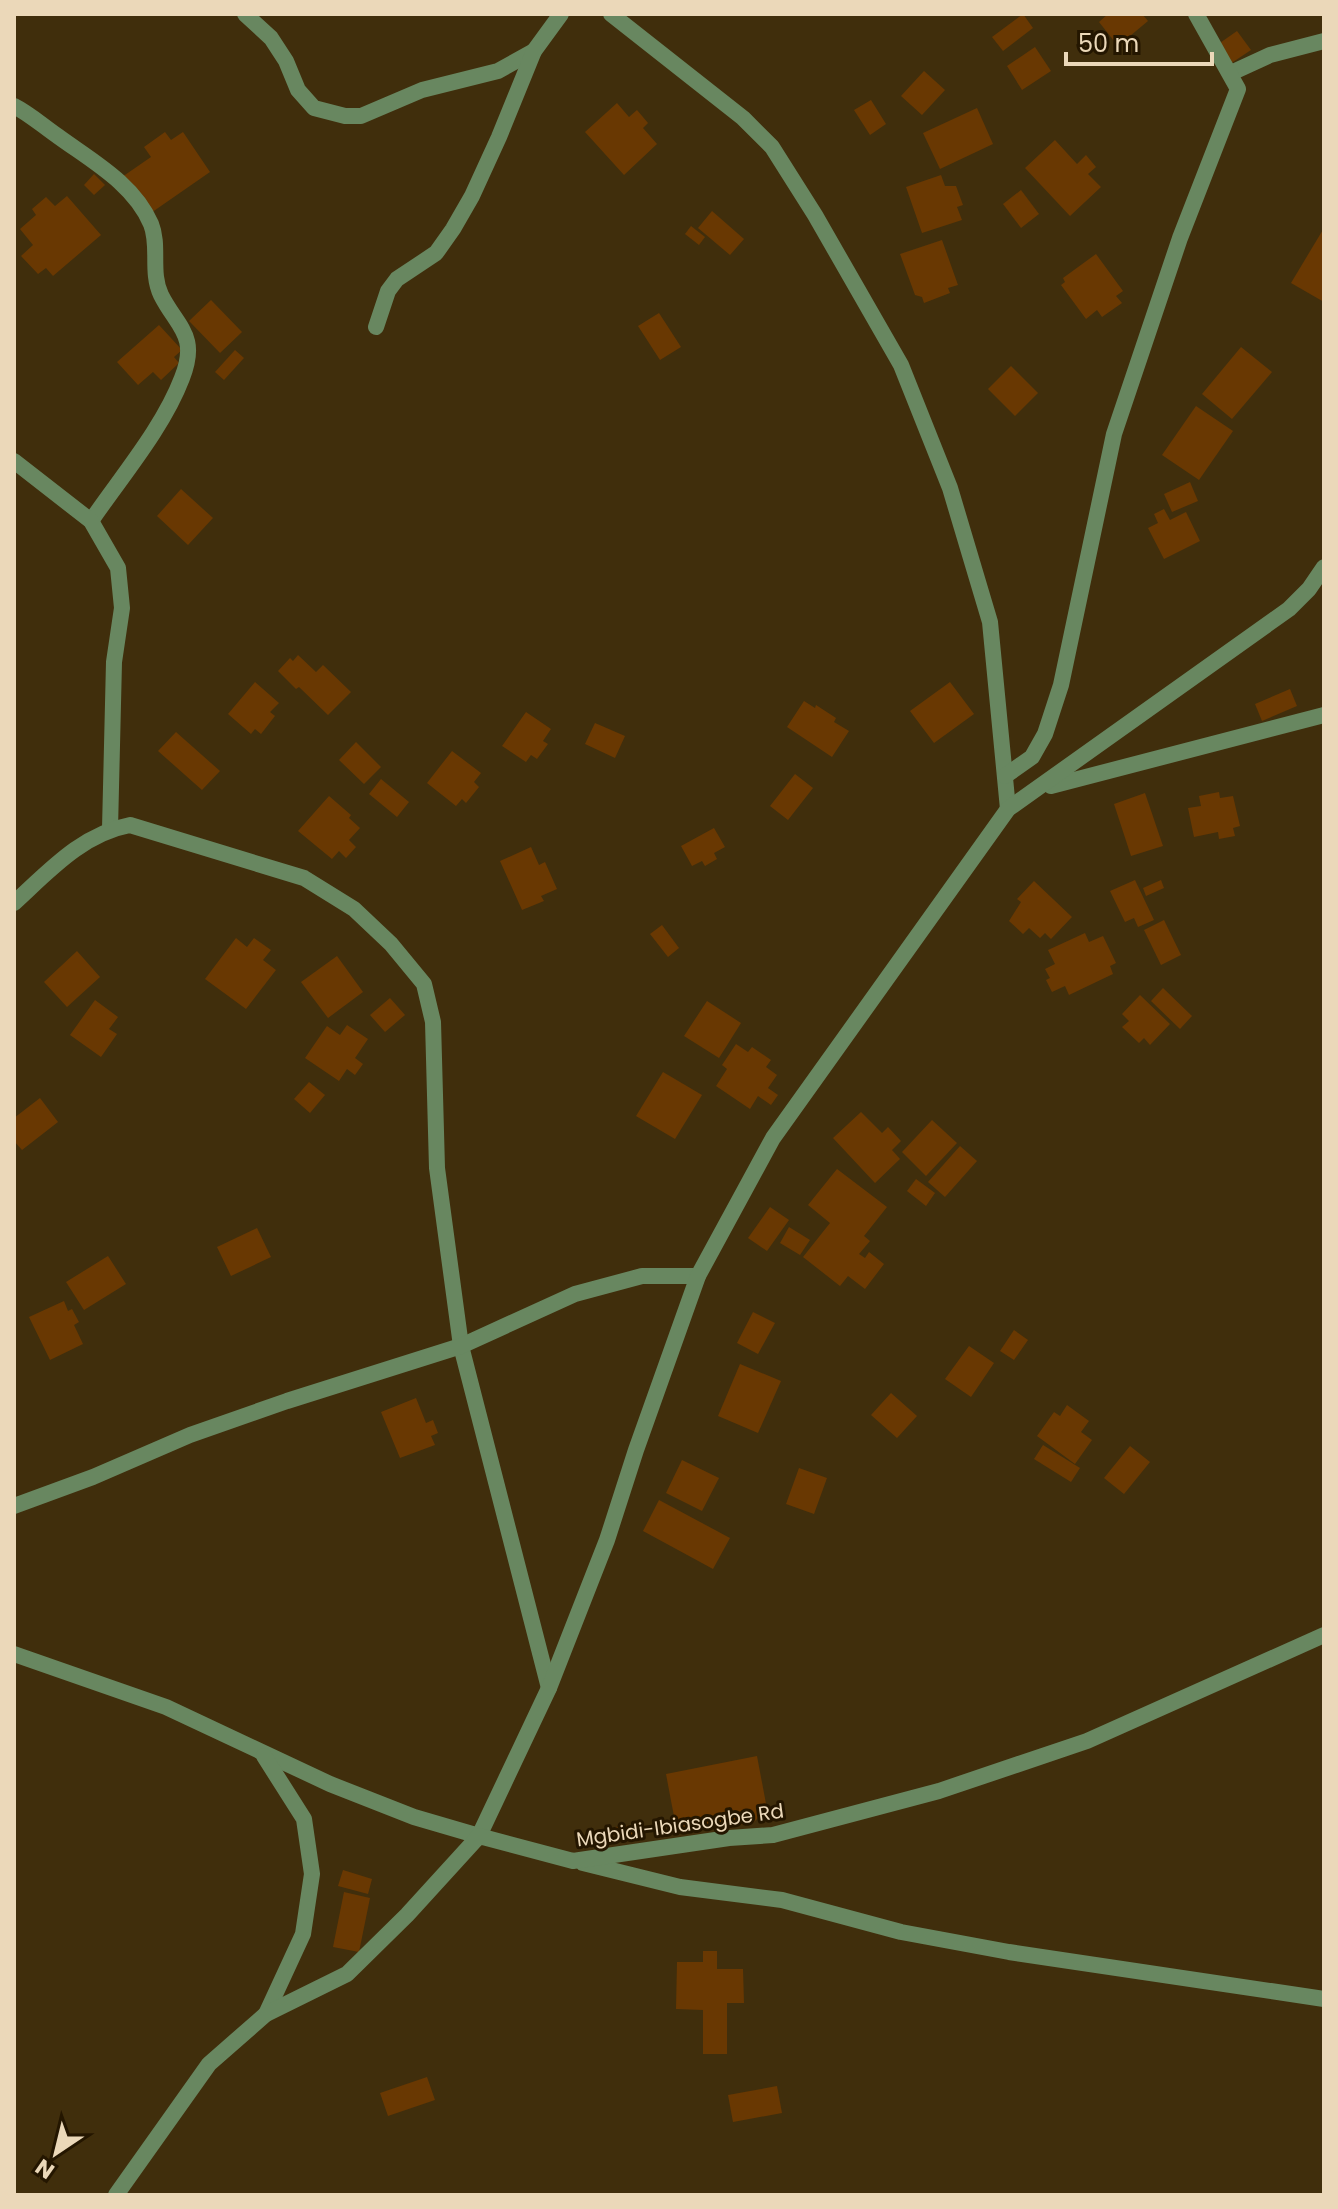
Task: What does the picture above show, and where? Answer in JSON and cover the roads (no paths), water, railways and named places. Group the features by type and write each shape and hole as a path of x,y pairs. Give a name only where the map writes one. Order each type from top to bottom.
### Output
{"street":[{"path":"245,14 271,38 286,61 298,90 314,108 330,114 361,116 422,90 498,71 534,51"},
{"path":"376,327 388,291 397,279 436,253 472,196 534,51 561,14"},
{"path":"611,14 668,56 743,118 772,147 901,365 950,488 990,622 1008,809"},
{"path":"1005,776 1032,757 1045,734 1061,685 1114,434 1180,238 1238,89 1196,14"},
{"path":"1231,73 1270,55 1324,41"},
{"path":"14,106 116,178 141,207 152,225 154,275 161,295 186,332 183,376 161,419 91,521"},
{"path":"14,461 91,521 118,568 122,608 114,662 110,829"},
{"path":"116,2195 209,2064 266,2014 347,1974 407,1915 479,1836 549,1688 607,1540 698,1276 773,1138 1008,809 1289,609 1309,589 1324,567"},
{"path":"1037,791 1324,715"},
{"path":"14,903 79,846 110,829 130,825 304,878 354,909 391,944 424,984 433,1022 437,1168 461,1346 549,1688"},
{"path":"14,1506 218,1425 461,1346 575,1294 642,1276 698,1276"},
{"name":"Mgbidi-Ibiasogbe Rd","path":"14,1654 166,1707 263,1755 414,1817 573,1861 729,1838 773,1835 939,1791 1087,1741 1324,1635"},
{"path":"263,1755 304,1819 312,1874 303,1934 266,2014"},
{"path":"573,1861 680,1887 782,1900 901,1932 994,1950 1324,1999"}]}
